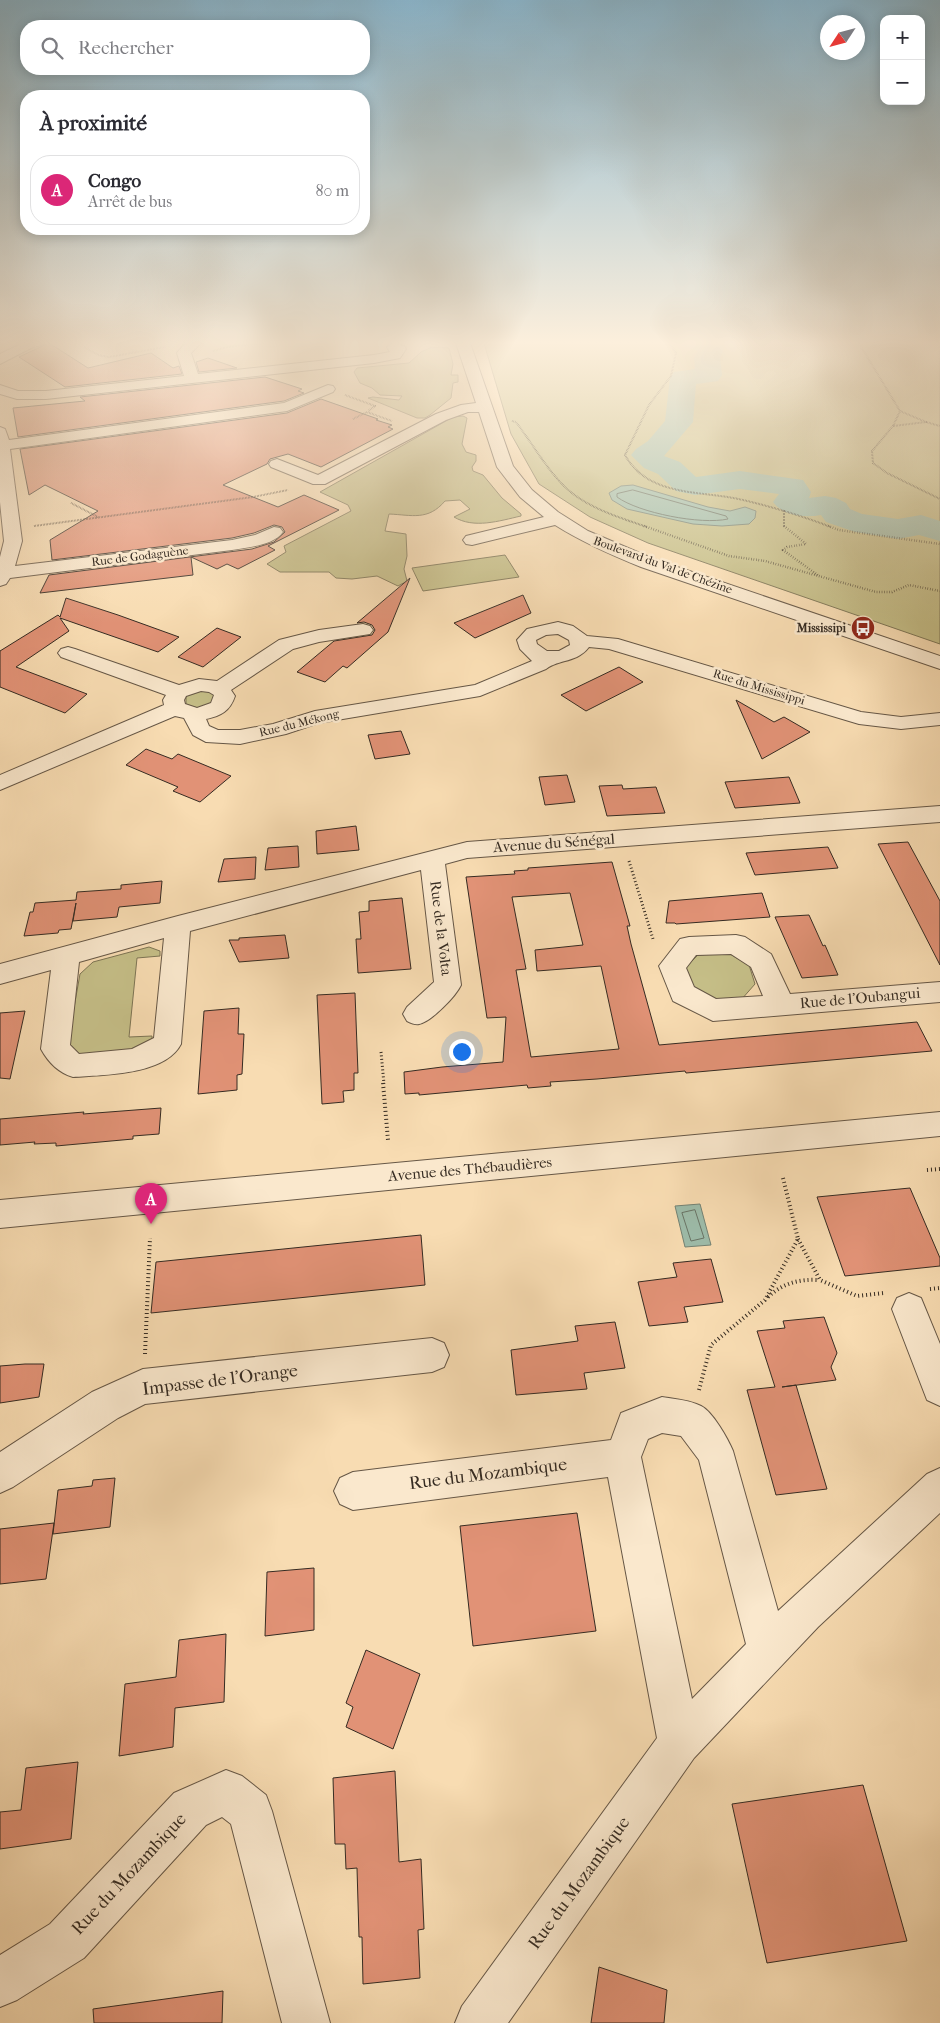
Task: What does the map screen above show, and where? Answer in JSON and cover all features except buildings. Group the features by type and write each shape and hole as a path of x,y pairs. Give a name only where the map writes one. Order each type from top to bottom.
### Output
{"street":[{"path":"2,576 12,546 13,528 1,441 56,434"},
{"path":"277,464 319,481 408,434"},
{"name":"Boulevard du Val de Chézine","path":"494,434 505,467 515,483 531,499 557,519 595,541 652,564 940,663"},
{"path":"472,540 557,519"},
{"name":"Rue de Godaguène","path":"2,576 232,545 260,539 274,532"},
{"path":"558,628 573,633 580,641 577,651 569,656 549,657 531,651 527,644 527,639 531,634 544,629 558,628"},
{"path":"0,783 182,705 199,685 219,688 234,680 278,648 309,639 363,630"},
{"name":"Rue du Mississippi","path":"580,641 611,642 858,718 901,723 940,719"},
{"path":"68,653 182,705 208,712 221,705 225,696 219,688"},
{"name":"Rue du Mékong","path":"182,705 201,730 214,737 221,738 278,729 315,717 480,690 539,665 549,657"},
{"name":"Avenue du Sénégal","path":"0,974 178,925 467,850 939,816"},
{"name":"Rue de la Volta","path":"417,1014 448,985 432,858"},
{"path":"66,956 55,1049 73,1066 137,1060 168,1044 178,925"},
{"name":"Rue de l'Oubangui","path":"781,1005 940,992"},
{"name":"Avenue des Thébaudières","path":"0,1214 934,1141"},
{"path":"908,1297 940,1388"},
{"name":"Impasse de l'Orange","path":"0,1474 105,1405 143,1387 432,1355"},
{"path":"679,1743 623,1456 634,1426 662,1415 691,1420 715,1451 768,1651"},
{"name":"Rue du Mozambique","path":"353,1491 623,1456"},
{"name":"Rue du Mozambique","path":"479,2023 679,1743 844,1574 940,1487"},
{"name":"Rue du Mozambique","path":"0,1983 67,1941 190,1808 226,1792 250,1811 306,2023"}],"path":[{"path":"525,434 562,484 580,498 613,515 729,556 765,561 876,592 892,592 909,585 940,591"},
{"path":"634,434 625,455 631,466 642,475 669,489 693,494 740,499 784,510 839,530 940,544"},
{"path":"886,434 872,451 873,463 887,473 940,500"},
{"path":"28,526 266,495 305,487 319,481"},
{"path":"71,503 98,517"},
{"path":"784,510 784,527 806,544 787,547 783,550 816,572 820,577"},
{"path":"628,858 653,939"},
{"path":"381,1052 388,1140"},
{"path":"934,1141 940,1169"},
{"path":"783,1178 798,1239 820,1280"},
{"path":"143,1387 150,1238"},
{"path":"766,1300 798,1239"},
{"path":"691,1420 711,1345 766,1300 775,1290 790,1282 805,1278 820,1280 857,1296 908,1297 940,1288"}],"shaded area":[{"path":"422,434 464,434 462,444 466,452 476,455 476,461 472,467 473,471 483,475 502,498 521,516 487,523 462,521 454,517 470,509 460,500 445,501 432,512 426,514 412,516 389,514 385,531 406,534 407,556 404,569 407,581 398,586 377,576 352,579 336,578 329,572 280,572 267,564 286,552 284,546 351,511 348,505 320,492"},
{"path":"511,434 940,434 940,644 648,543 590,517 539,484"},
{"path":"505,555 519,577 423,591 412,568"},
{"path":"203,690 215,694 215,702 198,708 186,705 186,697 190,693"},
{"path":"149,947 160,951 160,956 137,958 129,1037 152,1036 152,1039 139,1050 78,1055 67,1047 80,974 93,962"},
{"path":"728,953 749,965 755,984 741,1000 712,1001 690,988 684,969 698,955"}],"water":[{"path":"633,485 708,507 730,511 745,507 756,511 755,518 749,524 722,526 693,524 627,509 612,500 609,493 621,486"},
{"path":"700,1204 711,1245 685,1247 675,1206"}],"waterway":[{"path":"669,434 658,447 646,455 654,462 669,468 687,485 695,486 740,480 792,486 796,492 789,502 807,508 825,505 835,510 837,515 855,522 898,529 921,525 940,531"}],"place":[{"name":"Mississipi","path":"863,628"},
{"name":"Congo","path":"151,1224"}]}
